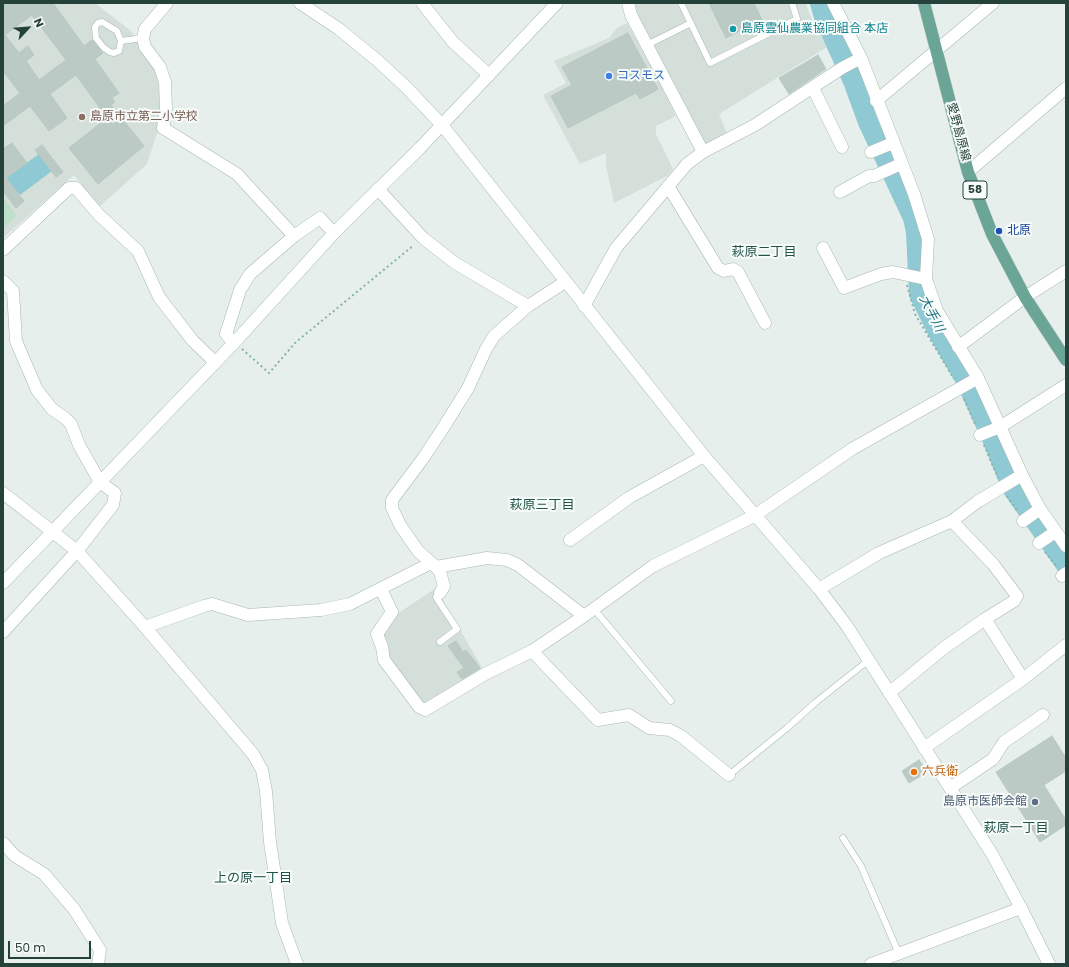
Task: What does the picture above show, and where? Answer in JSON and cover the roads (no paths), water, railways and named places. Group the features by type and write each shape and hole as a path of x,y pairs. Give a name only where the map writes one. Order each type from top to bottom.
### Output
{"main road":[{"name":"愛野島原線","path":"924,3 968,172 992,234 1025,297 1066,360"}],"street":[{"path":"167,3 146,29 143,38 145,47 160,67 165,82 166,110 163,128 237,174 294,236"},
{"path":"300,3 339,29 378,61 406,87 442,125 704,456 754,516 819,589 847,626 992,854 1049,964"},
{"path":"422,3 453,42 489,75"},
{"path":"3,583 234,343 334,233 442,125 557,3"},
{"path":"628,3 631,15 703,152"},
{"path":"833,3 859,59 899,165 914,194 928,239 924,279 937,311 976,378 1020,476 1054,533 1066,546"},
{"path":"876,102 937,52 993,3"},
{"path":"584,306 616,248 687,164 703,152 755,125 842,68 859,59"},
{"path":"813,88 842,147"},
{"path":"968,172 1066,88"},
{"path":"872,152 891,144"},
{"path":"840,192 869,176 874,176 899,165"},
{"path":"668,186 718,268 724,271 733,269 738,272 765,323"},
{"path":"3,250 69,188 76,188 99,215 138,251 159,297 193,341 215,362"},
{"path":"378,188 422,238 455,264 528,306"},
{"path":"234,343 226,334 240,290 258,266 294,236 320,218 334,233"},
{"path":"824,248 844,288 881,274 894,272 908,274 924,279"},
{"path":"958,347 1025,297 1066,271"},
{"path":"3,281 13,291 14,330 16,341 37,390 52,409 71,424 79,445 100,482 115,493 113,505 77,551 3,632"},
{"path":"440,593 444,586 443,580 434,565 418,551 400,525 392,508 392,500 424,457 445,425 468,388 486,349 494,336 528,306 565,282"},
{"path":"381,589 392,612 377,634 382,647 384,660 419,707 423,710 485,674 532,651 654,566 754,516 852,449 976,378"},
{"path":"981,435 998,428 1066,385"},
{"path":"570,540 630,497 704,456"},
{"path":"819,589 879,553 952,521 1020,476"},
{"path":"3,493 77,551 146,627 253,754 262,770 266,791 270,842 282,923 297,964"},
{"path":"1024,521 1039,510"},
{"path":"889,693 944,648 985,619 1014,601 1017,596 993,564 971,543 952,521"},
{"path":"1040,542 1054,533"},
{"path":"146,627 212,604 248,614 321,610 350,604 434,565 487,558 507,560 518,565 584,616"},
{"path":"985,619 1023,679"},
{"path":"924,748 1023,679 1066,645"},
{"path":"532,651 598,720 629,715 650,728 670,730 681,736 729,775"},
{"path":"950,788 993,759 1004,742 1043,715"},
{"path":"3,842 15,856 44,874 74,909 100,950 98,964"},
{"path":"871,964 1021,908"}],"lane":[{"path":"681,3 710,63 797,19 792,3"},
{"path":"102,22 108,24 117,31 121,41 119,51 114,53 110,52 96,38 95,27 98,23 102,22"},
{"path":"647,45 691,23"},
{"path":"121,41 143,38"},
{"path":"440,593 436,597 457,629 440,642"},
{"path":"594,609 671,701"},
{"path":"729,775 869,660"},
{"path":"843,838 861,866 899,954"}],"water":[{"path":"39,154 52,171 20,195 6,178"}],"waterway":[{"name":"大手川","path":"820,3 824,17 853,81 868,122 913,218 916,232 919,294 940,336 965,379 991,436 1012,488 1066,565"}],"place":[{"name":"島原雲仙農業協同組合 本店","path":"733,29"},
{"name":"コスモス","path":"609,76"},
{"name":"島原市立第二小学校","path":"82,117"},
{"name":"北原","path":"999,231"},
{"name":"六兵衛","path":"914,772"},
{"name":"島原市医師会館","path":"1035,802"}],"district":[{"name":"萩原二丁目","path":"764,253"},
{"name":"萩原三丁目","path":"542,506"},
{"name":"萩原一丁目","path":"1016,829"},
{"name":"上の原一丁目","path":"253,879"}]}
